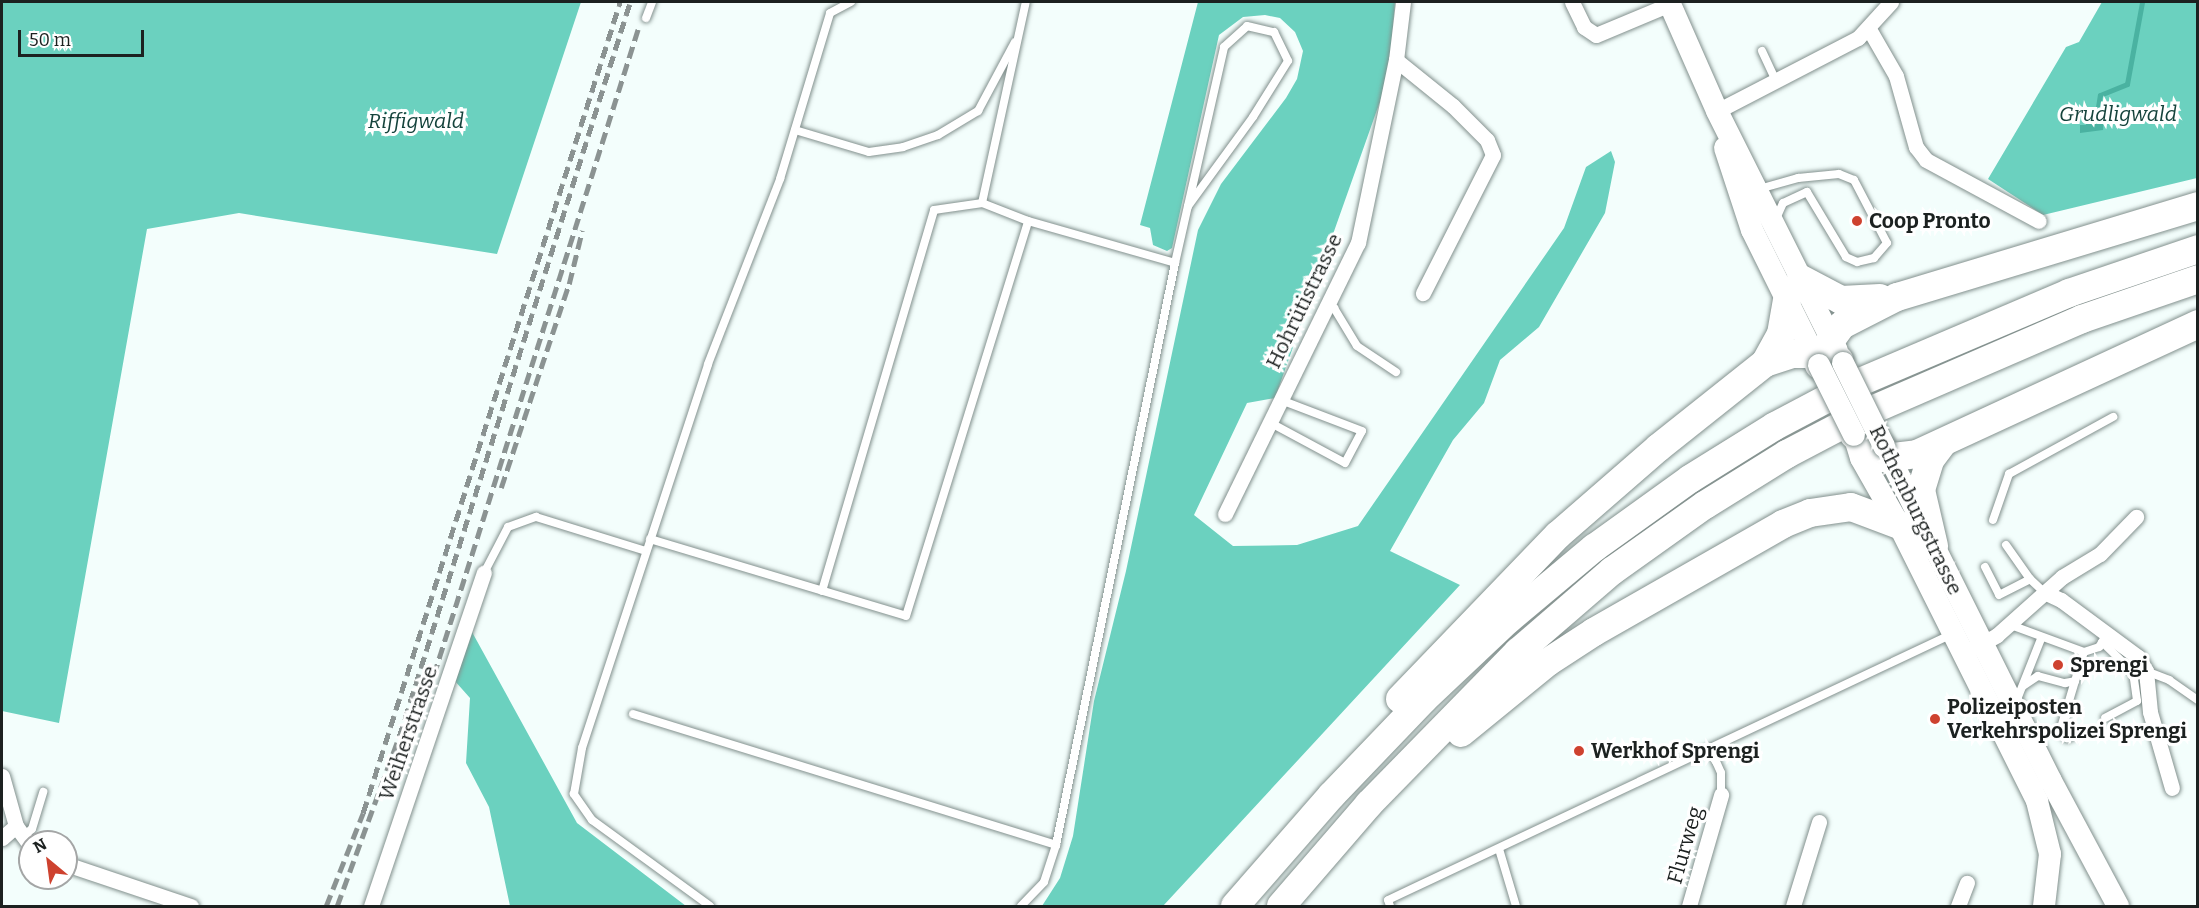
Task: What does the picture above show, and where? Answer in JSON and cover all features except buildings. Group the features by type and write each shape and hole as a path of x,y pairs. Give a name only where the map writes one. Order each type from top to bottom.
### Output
{"highway":[{"path":"1330,796 1408,687 1558,535 1658,448 1765,363 1781,356 1829,355 1849,320 1897,297 2198,206"},
{"path":"1235,906 1330,796 1424,699 1509,619 1593,548 1732,452 1851,386 1959,337 2069,293 2198,249"},
{"path":"1281,906 1369,804 1518,652 1612,571 1705,505 1787,454 1865,413 2082,319 2198,279"},
{"path":"1765,363 1781,334 1794,290 1846,302 1897,297"},
{"path":"1873,450 1917,454 2198,324"},
{"path":"1934,546 1921,490 1930,460 1942,443"},
{"path":"1296,906 1440,752 1505,695 1594,632 1728,552 1803,516 1859,507 1899,525"}],"main road":[{"name":"Rothenburgstrasse","path":"1669,3 1717,111 1775,227 1794,290"},
{"name":"Rothenburgstrasse","path":"1717,111 1744,211 1794,290 1829,355 1873,450 1899,525 1973,648 2044,822 2051,866 2044,906"},
{"name":"Rothenburgstrasse","path":"1829,355 1873,450 1934,546 1963,628"},
{"name":"Rothenburgstrasse","path":"1973,648 2014,707 2118,906"}],"street":[{"name":"Hohrütistrasse","path":"1225,514 1358,243 1396,60 1403,2"},
{"path":"1572,2 1584,27 1596,35 1669,3"},
{"path":"1717,111 1847,45 1869,29 1891,2"},
{"path":"1869,29 1896,76 1916,147 1926,160 2039,221"},
{"path":"1396,60 1453,106 1487,140 1493,155 1423,293"},
{"path":"1973,648 2008,624 2062,577 2106,549 2136,518"},
{"name":"Weiherstrasse","path":"371,906 484,573"},
{"path":"2046,593 2104,638 2138,657 2146,670 2150,712 2172,788"},
{"path":"2,776 21,830"},
{"name":"Flurweg","path":"1689,906 1721,795"},
{"path":"1793,906 1819,822"},
{"path":"2,838 18,836"},
{"path":"78,869 166,903 191,906"},
{"path":"1958,906 1967,883"}],"lane":[{"path":"646,18 652,2"},
{"path":"710,906 592,820 574,794 582,748 646,551 708,364 780,179 830,13 850,2"},
{"path":"982,203 1026,2"},
{"path":"1021,906 1044,882 1056,844 1175,263 1224,47 1247,26 1274,32 1288,61 1253,117 1188,206"},
{"path":"795,130 869,152 903,147 938,135 978,111 1020,33"},
{"path":"1762,51 1776,81"},
{"path":"1757,189 1798,178 1839,174 1854,180 1887,243 1874,258 1857,262 1846,257 1807,192 1783,203 1775,227"},
{"path":"822,591 934,210 982,203 1028,221 1175,263"},
{"path":"650,539 906,616 1028,221"},
{"path":"1326,305 1334,308 1357,346 1395,372"},
{"path":"1269,422 1345,463 1362,431 1280,399"},
{"path":"1993,520 2010,474 2113,417"},
{"path":"484,573 508,527 536,517 646,551"},
{"path":"2006,545 2030,579 2046,593"},
{"path":"1985,567 1999,595 2030,579"},
{"path":"2008,624 2041,639 2084,652"},
{"path":"1390,906 1388,900 1963,628"},
{"path":"2078,733 2067,738 2060,731 2084,652 2104,638 2133,672 2138,701 2105,718"},
{"path":"2014,707 2041,639"},
{"path":"2146,670 2169,680 2198,700"},
{"path":"2023,686 2038,676 2065,683 2075,681"},
{"path":"633,714 1056,844"},
{"path":"1710,748 1721,773 1721,795"},
{"path":"31,830 43,792"},
{"path":"1498,849 1516,906"}],"green space":[{"name":"Riffigwald","path":"2,2 581,2 497,254 239,213 147,229 59,723 2,711"},
{"path":"1198,2 1395,2 1389,76 1275,398 1247,403 1194,515 1233,546 1297,545 1358,526 1564,228 1586,167 1611,151 1615,162 1605,213 1539,327 1500,360 1484,403 1453,440 1390,551 1460,585 1163,906 1042,906 1060,878 1073,836 1094,701 1126,571 1198,230 1221,184 1286,98 1297,79 1303,51 1295,32 1280,18 1265,15 1243,17 1219,35 1172,248 1167,251 1153,245 1150,228 1140,225"},
{"name":"Grudligwald","path":"2102,2 2197,2 2197,178 2043,215 1988,179 2066,47 2079,42"},
{"path":"472,632 577,823 686,906 510,906 489,807 466,763 470,698 454,680"}],"shaded area":[{"path":"2086,107 2105,108 2103,130 2080,133 2080,125 2086,125"}],"waterway":[{"path":"2098,107 2100,95 2127,84 2142,2"}],"railway":[{"path":"326,906 363,813 620,2"},
{"path":"337,906 399,737 630,2"},
{"path":"428,693 638,29"},
{"path":"501,488 569,284 582,231"}],"place":[{"name":"Coop Pronto","path":"1857,221"},
{"name":"Sprengi","path":"2058,665"},
{"name":"Polizeiposten Verkehrspolizei Sprengi","path":"1935,719"},
{"name":"Werkhof Sprengi","path":"1579,751"}]}
